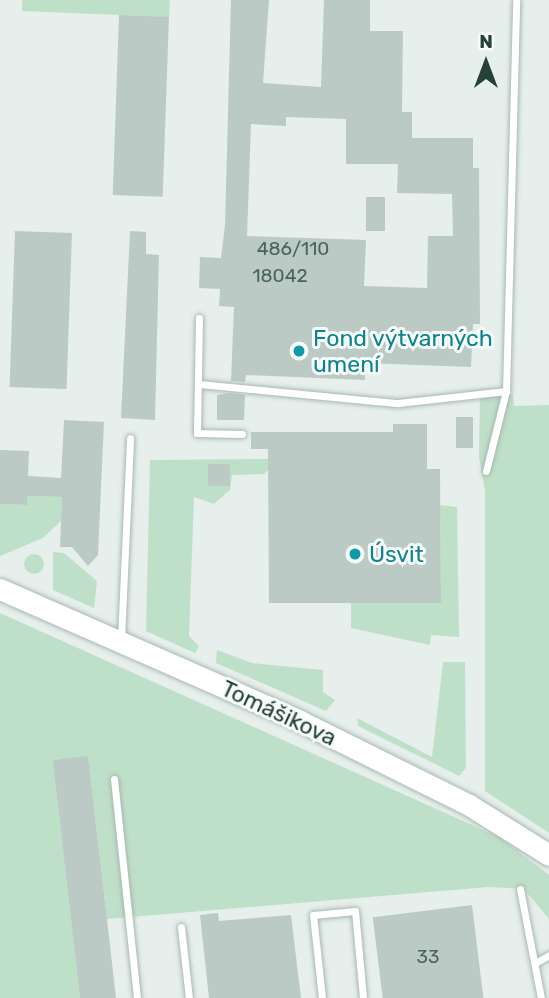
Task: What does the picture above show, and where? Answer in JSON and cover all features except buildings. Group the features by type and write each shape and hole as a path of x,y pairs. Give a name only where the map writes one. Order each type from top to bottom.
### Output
{"main road":[{"name":"Tomášikova","path":"0,589 321,731 469,805 549,855"}],"lane":[{"path":"486,471 506,391 516,0"},
{"path":"200,318 197,433 242,434"},
{"path":"199,384 398,402 506,391"},
{"path":"121,643 130,438"},
{"path":"114,779 138,998"},
{"path":"520,889 537,962 541,998"},
{"path":"322,998 313,915 355,911 363,998"},
{"path":"181,927 188,998"},
{"path":"537,962 549,955"}],"green space":[{"path":"22,0 170,0 169,17 22,11"},
{"path":"480,393 513,394 514,406 549,405 549,833 485,791 485,491 479,457"},
{"path":"364,458 353,469 268,470 264,474 232,475 230,490 214,504 194,497 189,636 199,646 195,653 146,631 150,460"},
{"path":"27,496 62,497 61,521 43,538 0,556 0,504 26,505"},
{"path":"440,505 457,507 459,637 431,635 430,645 351,628 351,603 441,602"},
{"path":"53,552 64,553 97,581 94,608 53,590"},
{"path":"34,554 41,557 44,564 41,571 34,574 27,571 24,564 27,557"},
{"path":"0,613 501,838 549,875 549,919 524,889 489,887 107,919 88,757 54,760 80,998 0,998"},
{"path":"217,650 252,663 323,670 323,692 335,700 326,711 216,663"},
{"path":"443,662 465,662 466,768 459,776 358,726 357,718 432,757"}],"place":[{"name":"Fond výtvarných umení","path":"299,351"},
{"name":"Úsvit","path":"355,554"}]}
